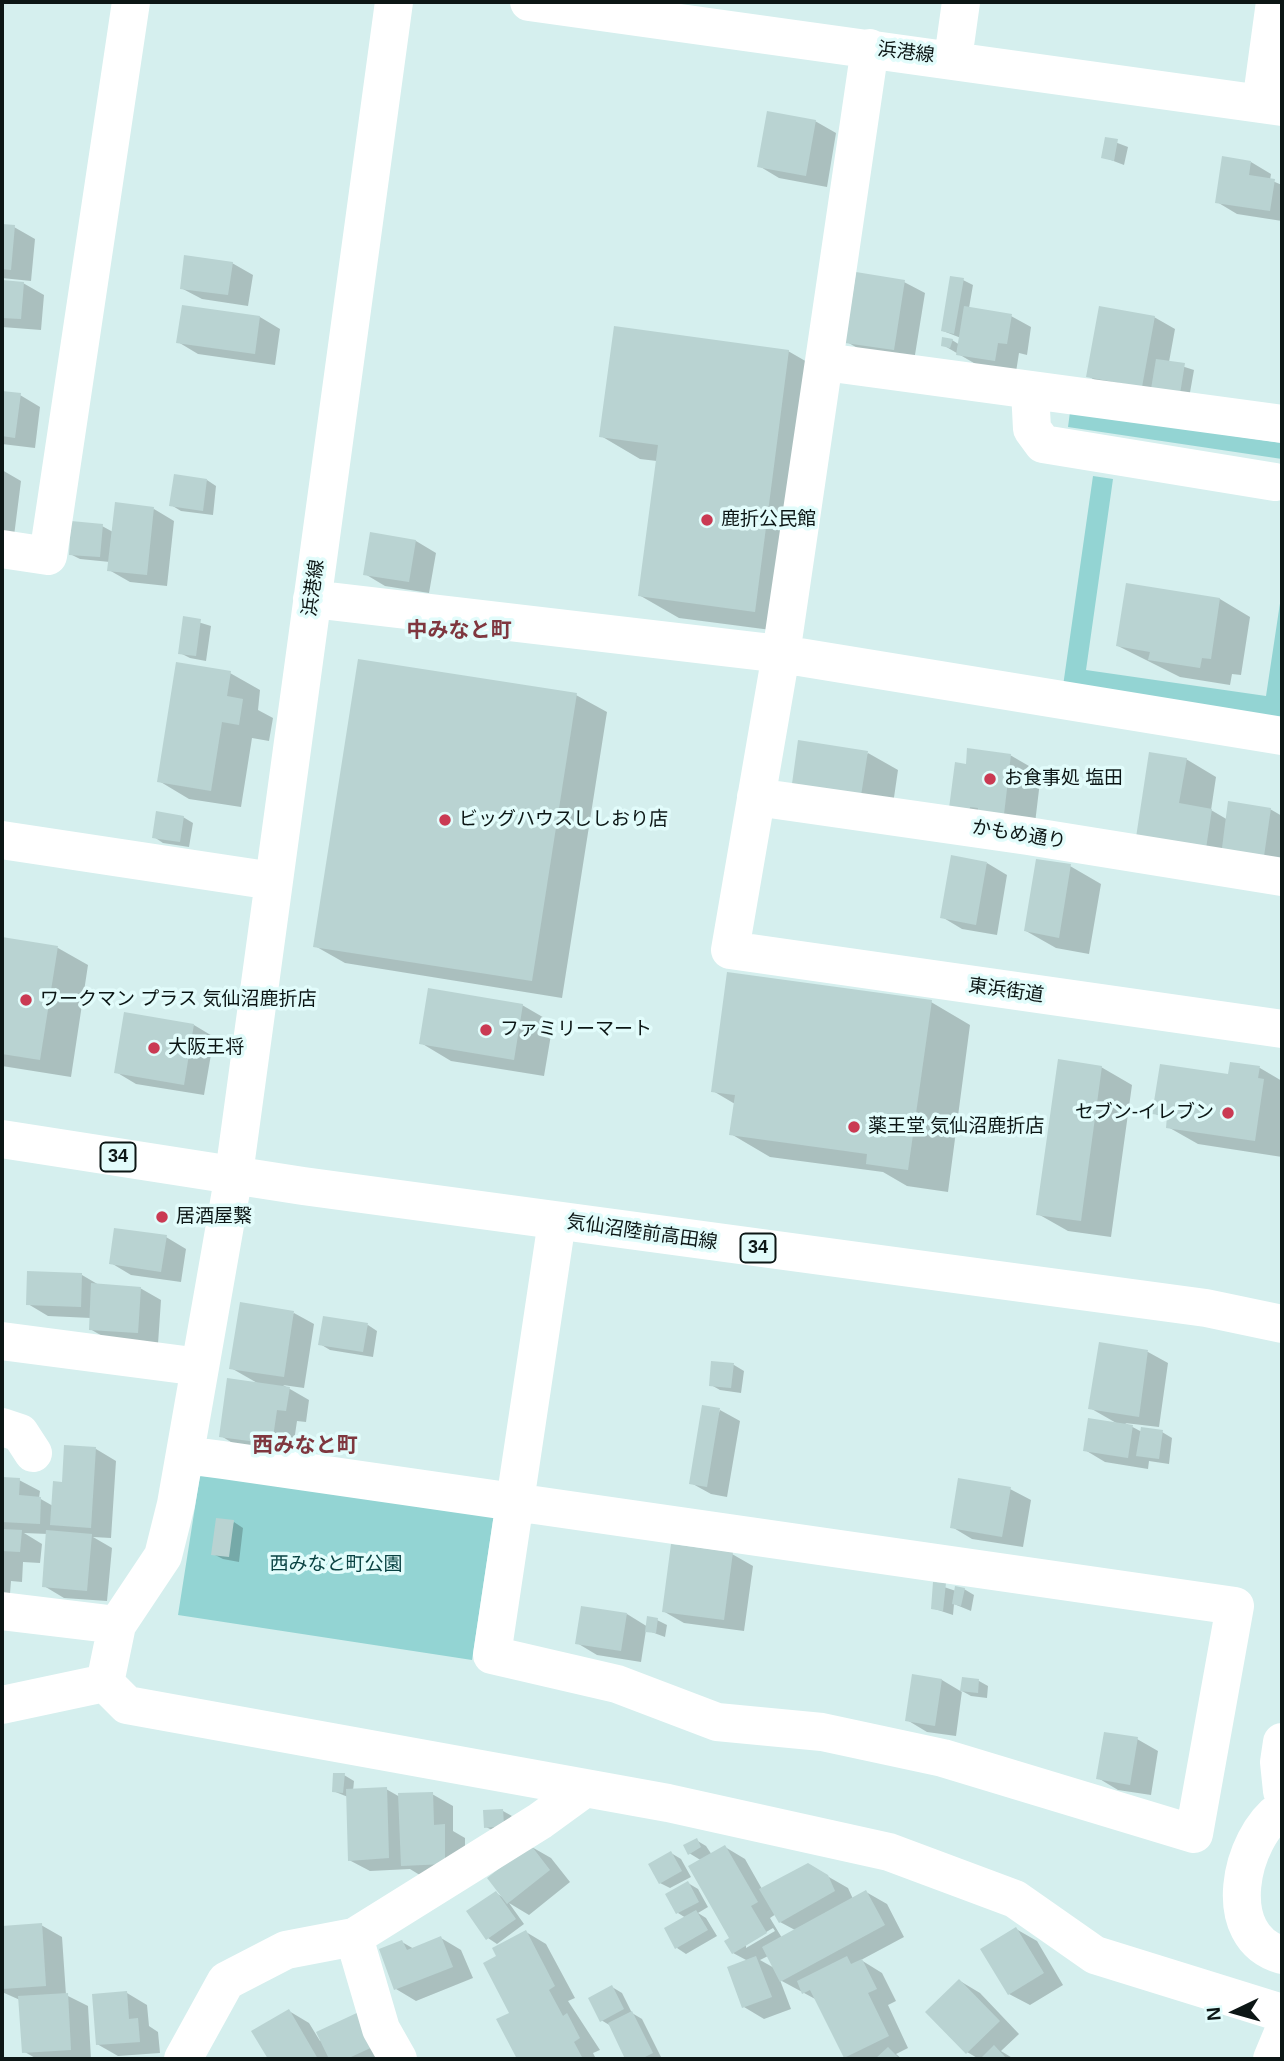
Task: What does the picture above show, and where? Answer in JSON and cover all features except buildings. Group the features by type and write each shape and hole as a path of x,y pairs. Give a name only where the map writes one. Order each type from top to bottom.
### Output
{"street":[{"path":"2,549 48,556 131,2"},
{"name":"浜港線","path":"117,1625 163,1556 185,1455 234,1174 394,2"},
{"path":"953,59 961,2"},
{"path":"1271,106 1275,2"},
{"name":"浜港線","path":"552,3 1271,106"},
{"path":"756,797 781,654 870,48"},
{"path":"825,362 1282,424"},
{"path":"1030,390 1032,429 1044,444 1275,482"},
{"path":"312,599 781,654 1282,736"},
{"name":"かもめ通り","path":"756,797 1028,836 1282,877"},
{"name":"東浜街道","path":"756,797 730,950 1282,1029"},
{"path":"2,840 274,881"},
{"name":"気仙沼陸前高田線","path":"2,1139 557,1221 1206,1308 1282,1324"},
{"path":"185,1455 513,1502 1235,1606 1194,1834 943,1758 821,1732 717,1722 617,1684 492,1655 513,1502 557,1221"},
{"path":"2,1340 200,1367"},
{"path":"2,1427 20,1433 33,1453"},
{"path":"2,1611 117,1625 105,1683"},
{"path":"2,1705 105,1683"},
{"path":"105,1683 127,1705 668,1803 889,1852 1016,1899 1095,1955 1282,2013"},
{"path":"1282,1742 1279,1762 1282,1791"},
{"path":"183,2059 226,1981 286,1950 354,1937 540,1821 584,1789"},
{"path":"1282,1809 1260,1832 1247,1856 1242,1888 1243,1911 1267,1937 1269,1948 1282,1955"},
{"path":"354,1937 382,2029 398,2059"},
{"path":"1272,2059 1282,2035"}],"green space":[{"path":"1070,412 1282,443 1282,459 1068,427"},
{"path":"1093,476 1113,479 1086,670 1266,696 1282,590 1282,718 1063,686"},
{"name":"西みなと町公園","path":"201,1469 494,1514 472,1660 178,1615"}],"place":[{"name":"鹿折公民館","path":"707,520"},
{"name":"お食事処 塩田","path":"990,779"},
{"name":"ビッグハウスししおり店","path":"445,820"},
{"name":"ワークマン プラス 気仙沼鹿折店","path":"26,1000"},
{"name":"ファミリーマート","path":"486,1030"},
{"name":"大阪王将","path":"154,1048"},
{"name":"セブン-イレブン","path":"1228,1113"},
{"name":"薬王堂 気仙沼鹿折店","path":"854,1127"},
{"name":"居酒屋繋","path":"162,1217"}],"district":[{"name":"中みなと町","path":"459,631"},
{"name":"西みなと町","path":"305,1446"}]}
